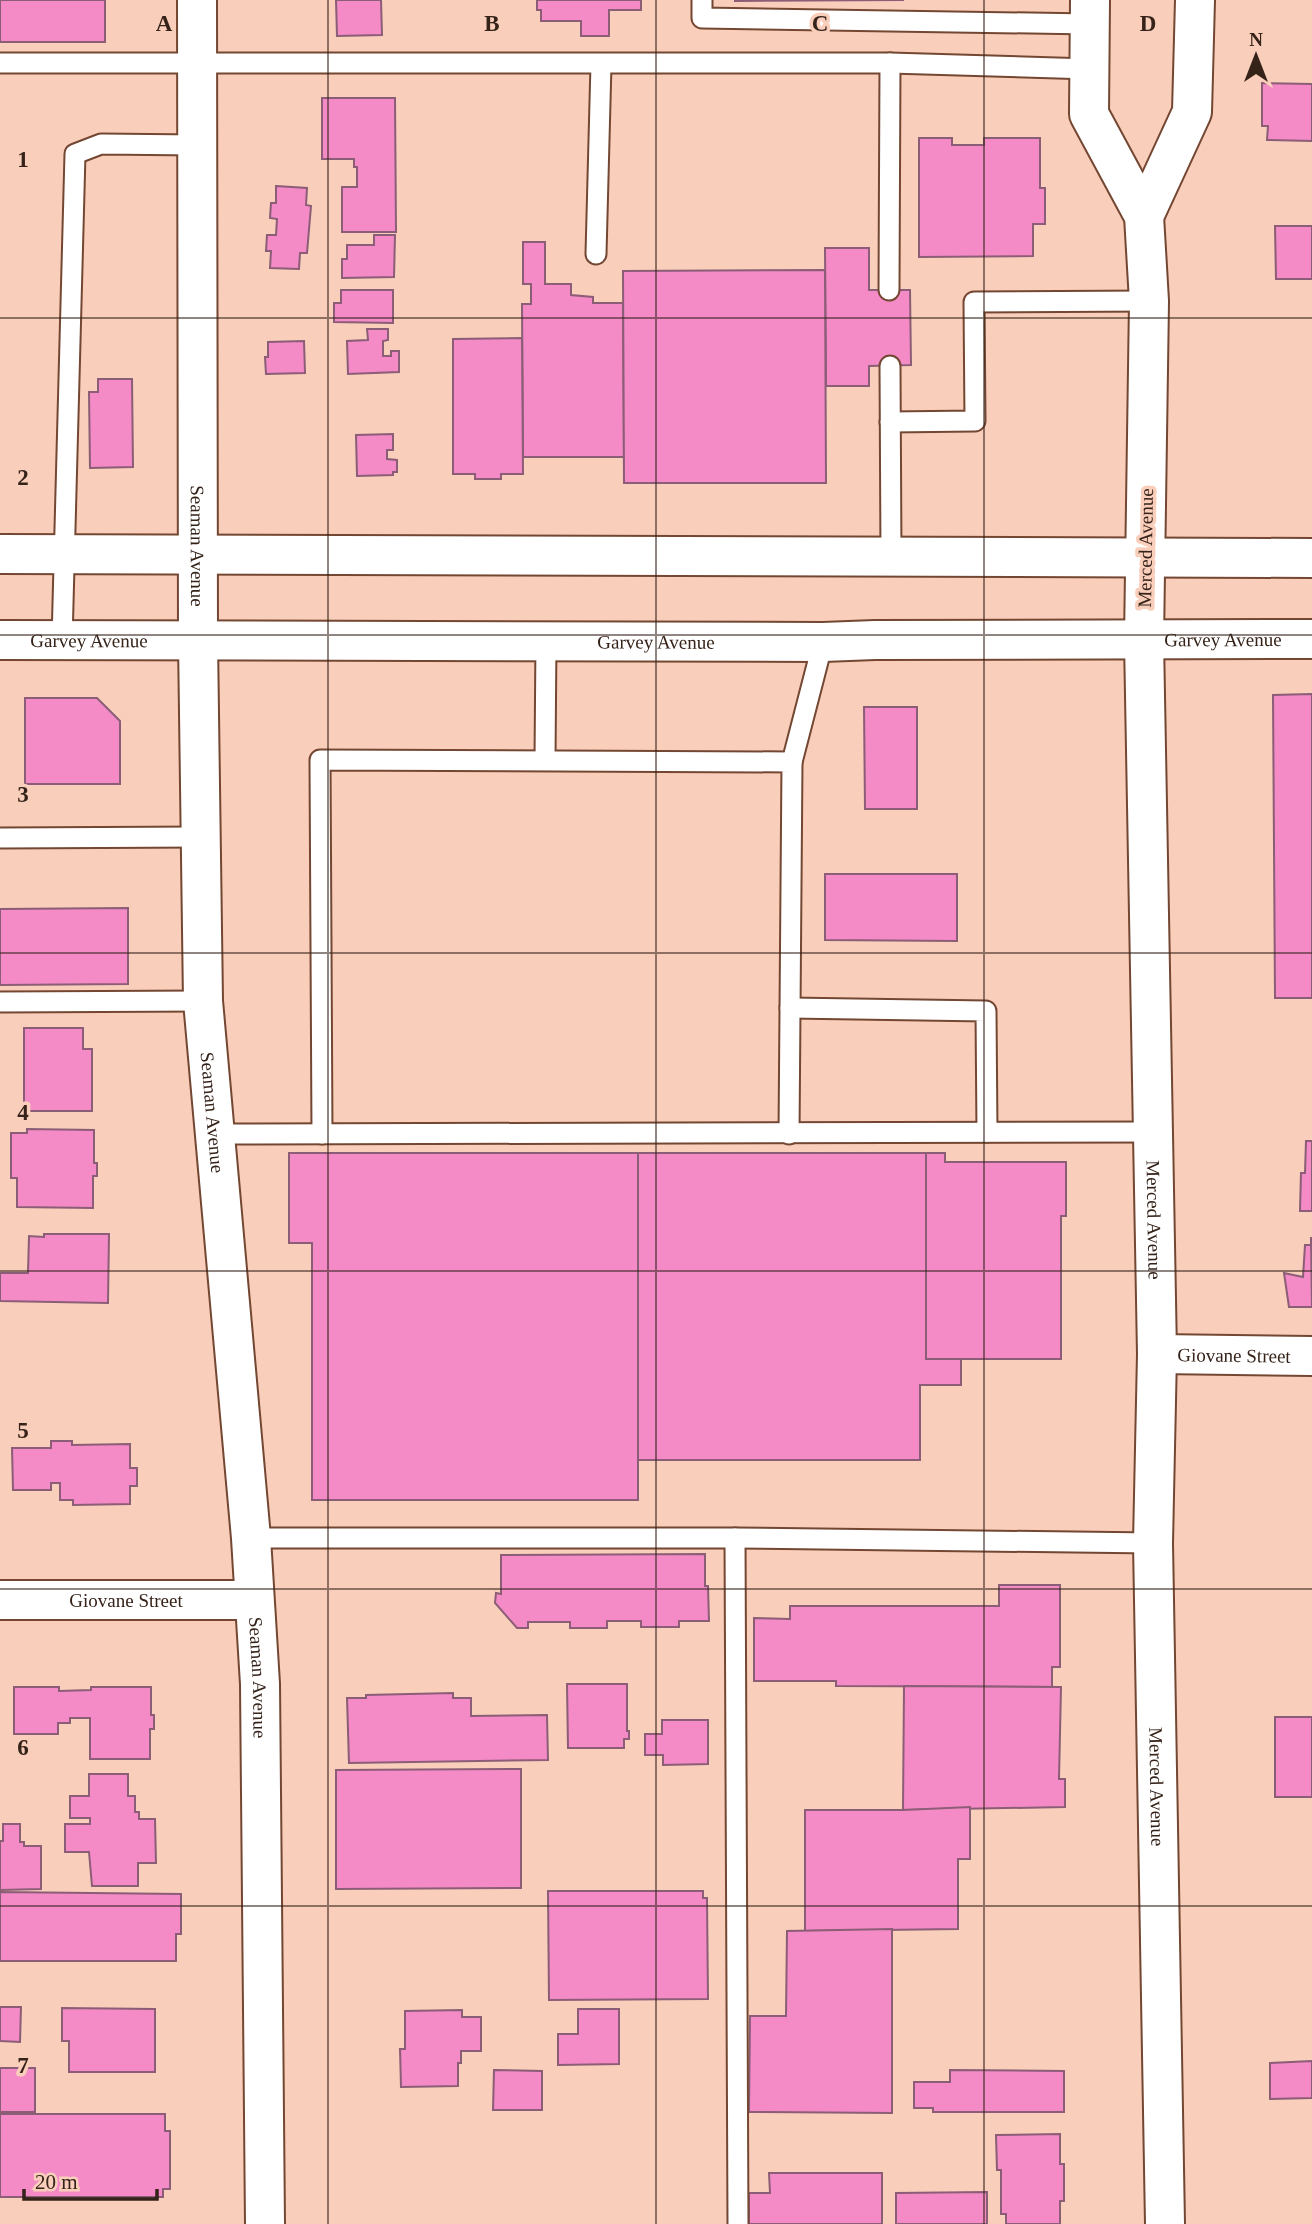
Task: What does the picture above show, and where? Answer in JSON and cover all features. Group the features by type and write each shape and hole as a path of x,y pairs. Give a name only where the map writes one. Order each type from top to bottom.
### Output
{"street":[{"name":"Seaman Avenue","path":"197,0 198,641 203,1001 251,1538 260,1684 265,2224"},
{"name":"Merced Avenue","path":"1144,216 1192,112 1195,0"},
{"name":"Merced Avenue","path":"1090,12 1089,114 1144,216 1149,301 1144,640 1157,1354 1153,1543 1165,2224"},
{"path":"0,554 1312,558"},
{"name":"Garvey Avenue","path":"0,640 823,642 1312,639"},
{"name":"Giovane Street","path":"1157,1354 1312,1356"},
{"name":"Giovane Street","path":"0,1600 254,1600"}],"lane":[{"path":"702,0 702,18 1090,12"},
{"path":"0,63 890,64 1090,69"},
{"path":"596,254 601,64"},
{"path":"889,290 890,64"},
{"path":"62,641 75,154 102,144 197,145"},
{"path":"890,422 975,421 974,302 1149,301"},
{"path":"890,366 891,557"},
{"path":"545,760 547,640"},
{"path":"789,1133 792,762 823,642"},
{"path":"321,1133 320,760 792,762"},
{"path":"0,838 201,837"},
{"path":"0,1002 203,1001"},
{"path":"790,1008 986,1011 986,1132"},
{"path":"215,1134 1153,1132"},
{"path":"251,1538 735,1538 1153,1543"},
{"path":"735,1538 738,2224"}],"building":[{"path":"0,0 105,0 105,42 0,42"},
{"path":"336,0 381,0 382,35 337,36"},
{"path":"537,0 641,0 641,10 609,10 609,36 581,36 581,21 541,21"},
{"path":"735,0 904,0 735,1"},
{"path":"1262,83 1312,84 1312,141 1267,140 1268,126 1262,126"},
{"path":"322,98 395,98 396,232 342,232 342,187 357,187 357,167 354,167 354,159 322,159"},
{"path":"919,138 952,138 952,145 984,145 984,138 1040,138 1040,188 1045,188 1045,224 1033,224 1033,256 919,257"},
{"path":"276,186 307,188 306,205 311,206 307,253 300,253 299,269 270,268 271,251 266,251 267,235 276,235 277,219 270,218 271,203 276,203"},
{"path":"1275,226 1312,226 1312,279 1276,279"},
{"path":"374,235 395,235 394,277 342,278 342,259 347,259 347,245 374,245"},
{"path":"523,242 545,242 545,284 571,284 571,295 593,297 593,303 623,303 624,457 523,457 522,304 531,304 531,284 523,284"},
{"path":"825,248 869,248 869,290 910,290 911,365 869,366 869,386 826,386"},
{"path":"825,270 826,483 624,483 623,271"},
{"path":"341,290 393,290 393,323 334,322 334,303 341,303"},
{"path":"367,329 388,329 388,340 383,341 383,356 391,356 391,351 399,351 399,372 348,374 347,341 368,340"},
{"path":"522,338 523,474 501,474 501,479 475,479 475,474 453,474 453,339"},
{"path":"304,341 305,373 266,374 268,342"},
{"path":"98,379 132,379 133,467 90,468 89,392 98,392"},
{"path":"393,434 393,450 387,450 387,459 397,460 397,472 393,472 393,475 357,476 356,435"},
{"path":"1312,694 1312,998 1275,998 1273,695"},
{"path":"25,698 97,698 120,721 120,784 25,784"},
{"path":"864,707 917,707 917,809 865,809"},
{"path":"825,874 957,874 957,941 825,940"},
{"path":"128,908 128,984 0,985 0,909"},
{"path":"24,1028 83,1028 83,1049 92,1049 92,1111 24,1111"},
{"path":"27,1129 94,1130 94,1163 97,1163 97,1176 93,1176 93,1208 17,1207 17,1178 11,1178 11,1133 27,1133"},
{"path":"1306,1141 1312,1141 1312,1211 1300,1211 1301,1173 1305,1173"},
{"path":"289,1153 638,1153 638,1500 312,1500 312,1243 289,1243"},
{"path":"638,1153 926,1153 926,1359 961,1359 961,1385 920,1385 920,1460 638,1460"},
{"path":"926,1153 945,1153 945,1162 1066,1162 1066,1216 1061,1216 1061,1359 926,1359"},
{"path":"44,1234 109,1234 108,1303 0,1301 0,1273 28,1273 29,1236 44,1237"},
{"path":"1311,1237 1312,1307 1289,1307 1284,1273 1303,1277 1305,1245 1311,1245"},
{"path":"51,1441 72,1441 72,1445 130,1444 130,1468 137,1468 137,1486 130,1486 130,1504 73,1505 73,1500 60,1500 60,1483 51,1483 51,1490 13,1490 12,1448 51,1448"},
{"path":"705,1554 709,1621 679,1621 679,1627 641,1627 641,1621 607,1621 607,1628 570,1628 570,1622 528,1622 528,1628 517,1628 495,1603 496,1593 501,1594 501,1555"},
{"path":"999,1585 1060,1585 1060,1667 1052,1667 1052,1687 836,1686 836,1681 754,1681 754,1618 790,1619 790,1606 999,1606"},
{"path":"567,1684 627,1684 629,1739 624,1739 624,1748 568,1748"},
{"path":"904,1686 1061,1687 1059,1779 1065,1779 1065,1807 903,1810"},
{"path":"14,1687 59,1687 59,1691 91,1690 91,1687 151,1687 154,1729 150,1729 150,1759 90,1759 90,1718 70,1718 70,1723 58,1723 58,1734 14,1734"},
{"path":"453,1693 453,1698 471,1698 471,1716 547,1715 548,1760 349,1763 347,1698 366,1698 366,1695"},
{"path":"1275,1717 1312,1717 1312,1797 1275,1797"},
{"path":"662,1720 708,1720 708,1764 663,1765 663,1755 645,1755 645,1734 662,1734"},
{"path":"521,1769 521,1888 336,1889 336,1770"},
{"path":"89,1774 128,1774 128,1796 135,1796 135,1812 139,1812 139,1819 155,1819 156,1863 138,1863 138,1886 92,1886 89,1852 65,1852 65,1824 90,1824 90,1818 70,1818 70,1796 89,1796"},
{"path":"970,1807 970,1859 958,1859 958,1929 805,1931 805,1810"},
{"path":"3,1824 20,1824 20,1842 24,1842 24,1846 41,1846 41,1889 0,1890 0,1841 3,1841"},
{"path":"548,1891 703,1891 703,1898 707,1898 708,1999 549,2000"},
{"path":"0,1892 181,1894 181,1934 176,1934 176,1961 0,1961"},
{"path":"892,1929 892,2113 749,2112 750,2016 786,2016 787,1931"},
{"path":"0,2007 21,2007 20,2042 0,2041"},
{"path":"62,2008 155,2009 155,2072 69,2072 69,2041 62,2041"},
{"path":"578,2009 619,2009 619,2064 558,2065 558,2034 578,2034"},
{"path":"462,2010 462,2017 481,2017 481,2051 461,2051 458,2086 401,2087 400,2049 405,2049 405,2011"},
{"path":"1312,2061 1312,2098 1270,2099 1270,2063"},
{"path":"0,2068 35,2068 35,2112 0,2112"},
{"path":"494,2070 542,2071 542,2110 493,2110"},
{"path":"950,2070 1064,2071 1064,2112 933,2112 933,2108 914,2108 914,2082 950,2082"},
{"path":"0,2114 165,2114 165,2131 170,2131 170,2189 163,2189 163,2197 0,2197"},
{"path":"1060,2134 1060,2164 1064,2164 1064,2201 1060,2201 1060,2224 1006,2224 1006,2214 1001,2214 1001,2170 997,2170 996,2135"},
{"path":"769,2173 882,2173 882,2224 749,2224 749,2193 770,2193"},
{"path":"987,2192 987,2224 896,2224 896,2193"}]}
